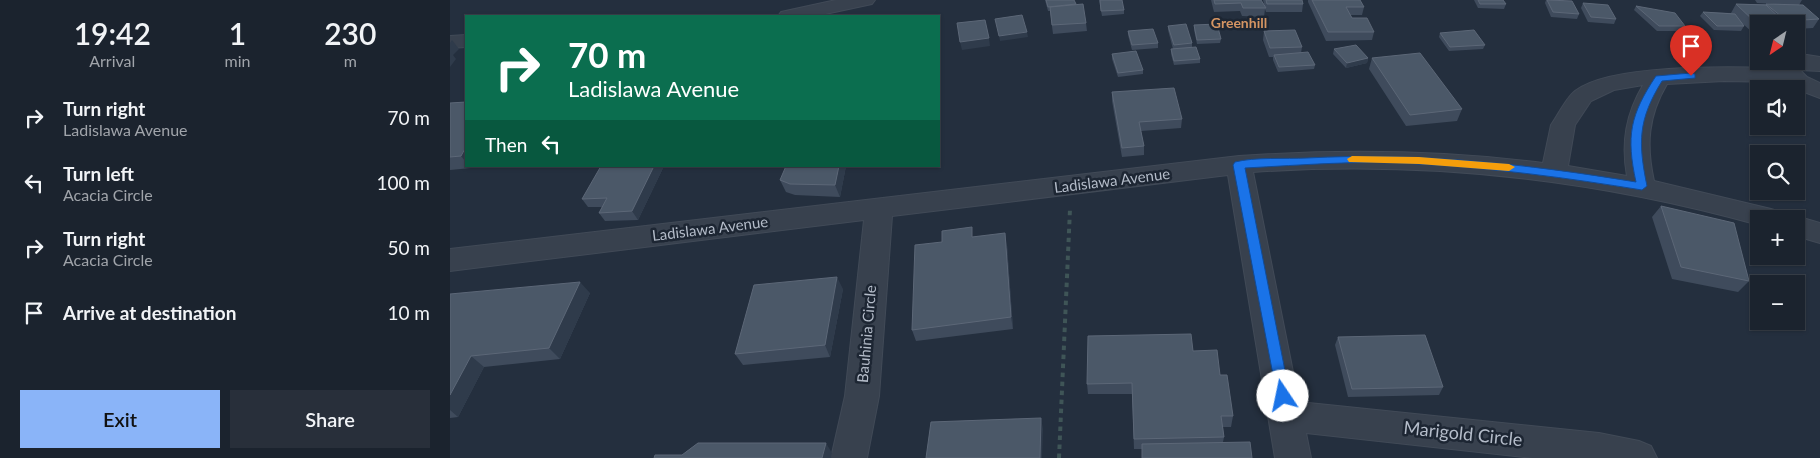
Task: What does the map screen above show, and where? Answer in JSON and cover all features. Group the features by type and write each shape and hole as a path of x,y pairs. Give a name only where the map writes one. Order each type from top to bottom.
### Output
{"street":[{"path":"793,15 864,0"},
{"path":"450,42 465,41"},
{"path":"1820,64 1795,63 1789,70 1799,82 1820,91"},
{"path":"1554,172 1563,125 1583,96 1606,84 1633,79 1724,74 1792,75"},
{"path":"1642,186 1635,153 1637,125 1646,99 1659,78"},
{"name":"Ladislawa Avenue","path":"450,260 1239,165 1358,159 1492,165 1554,172 1642,186 1750,214"},
{"path":"1239,165 1293,458"},
{"name":"Bauhinia Circle","path":"848,458 862,396 879,209"},
{"path":"1805,229 1820,233"},
{"name":"Marigold Circle","path":"1286,416 1599,449 1639,458"}],"path":[{"path":"1059,458 1071,186"}],"building":[{"path":"1046,0 1074,0 1076,4 1048,7"},
{"path":"1100,0 1122,0 1124,10 1101,11"},
{"path":"1214,0 1261,0 1266,8 1243,8 1241,3 1215,4"},
{"path":"1266,0 1302,0 1303,4 1267,4"},
{"path":"1312,0 1360,0 1364,7 1346,7 1352,18 1367,18 1374,32 1328,32"},
{"path":"1478,0 1503,0 1506,4 1480,4"},
{"path":"1547,0 1572,1 1579,14 1553,12"},
{"path":"1583,3 1608,5 1616,19 1591,17"},
{"path":"1083,4 1086,23 1052,25 1050,7"},
{"path":"1736,4 1766,5 1777,15 1750,15 1750,17"},
{"path":"1766,4 1803,5 1819,19 1805,20 1805,15 1780,15"},
{"path":"1636,6 1675,13 1685,26 1659,26"},
{"path":"1703,12 1735,14 1744,26 1717,26"},
{"path":"1022,15 1027,32 999,36 995,19"},
{"path":"985,20 989,38 960,42 957,23"},
{"path":"1186,24 1192,43 1174,45 1168,26"},
{"path":"1217,24 1221,39 1197,40 1194,25"},
{"path":"1153,29 1158,43 1132,45 1128,31"},
{"path":"1295,30 1302,47 1270,48 1264,31"},
{"path":"1474,30 1485,45 1450,47 1440,33"},
{"path":"1356,45 1368,58 1347,63 1334,49"},
{"path":"1196,47 1200,59 1174,61 1171,49"},
{"path":"1136,51 1143,70 1118,73 1112,54"},
{"path":"1308,52 1315,65 1279,67 1274,55"},
{"path":"1420,53 1462,109 1410,115 1372,58"},
{"path":"1174,88 1182,119 1139,122 1144,146 1122,148 1112,92"},
{"path":"465,102 465,149 461,156 450,157 450,103"},
{"path":"600,167 654,167 632,211 599,213 607,198 582,199"},
{"path":"786,167 839,167 835,185 790,184 780,180"},
{"path":"1661,206 1734,223 1749,281 1681,267"},
{"path":"972,227 972,237 1005,233 1011,317 912,330 915,245 942,242 942,231"},
{"path":"837,277 825,345 735,354 754,285"},
{"path":"580,282 549,348 471,356 450,395 450,294"},
{"path":"1191,334 1193,351 1217,350 1220,375 1227,375 1233,416 1221,416 1224,437 1134,439 1132,383 1087,384 1088,336"},
{"path":"1425,335 1443,387 1352,389 1338,337"},
{"path":"1041,418 1040,458 926,458 931,422"},
{"path":"1250,442 1252,458 1142,458 1142,444"},
{"path":"698,443 826,443 822,458 654,458 655,455 682,455"}],"slow traffic":[{"path":"1352,159 1419,160 1509,167"}],"district":[{"name":"Greenhill","path":"1239,23"}],"route":[{"path":"1283,396 1239,165 1358,159 1419,160 1554,172 1642,186 1635,153 1637,125 1646,99 1659,78 1691,76"}]}
